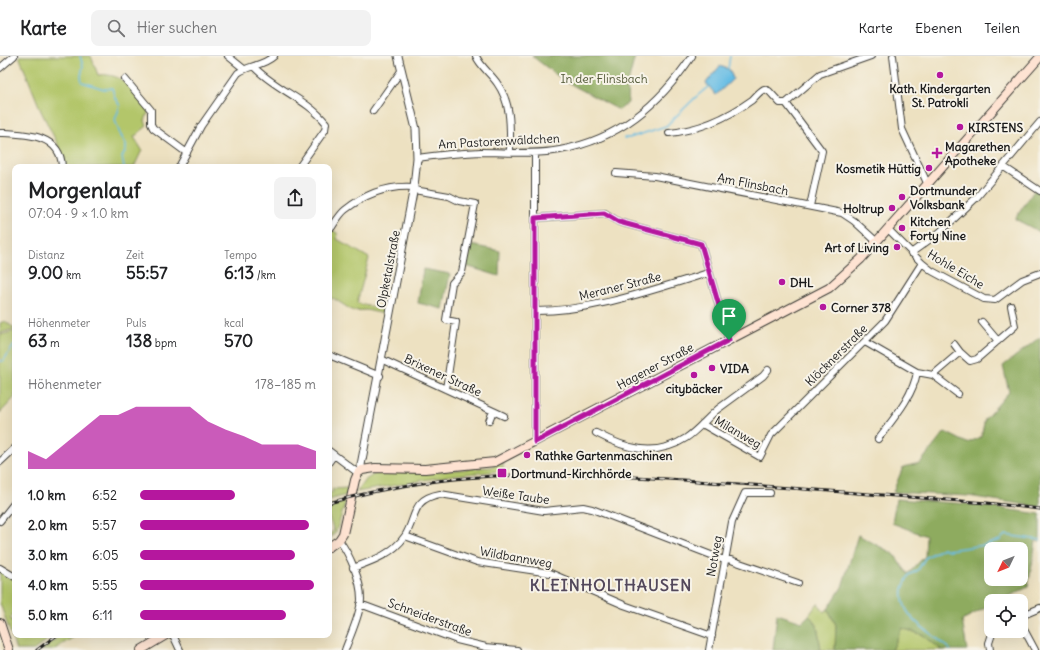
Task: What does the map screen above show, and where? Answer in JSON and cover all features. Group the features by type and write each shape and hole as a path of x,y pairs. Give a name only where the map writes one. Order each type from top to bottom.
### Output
{"main road":[{"name":"Hagener Straße","path":"360,471 375,468 425,469 489,464 508,456 829,288 852,269 877,242 1040,57"},
{"path":"332,545 339,540 346,522 352,490 360,471"},
{"path":"0,623 9,650"},
{"path":"141,650 161,638"}],"street":[{"path":"0,68 14,56"},
{"path":"228,56 244,69"},
{"path":"181,164 201,126 238,74 244,69 266,63 274,56"},
{"name":"Olpketalstraße","path":"360,471 383,360 414,189 417,158 416,129 398,56"},
{"path":"476,56 499,86 505,97 510,118 510,152"},
{"name":"Am Pastorenwäldchen","path":"417,158 462,153 535,153 583,145 628,124 659,98 683,70 692,56"},
{"path":"786,103 820,74 871,56"},
{"path":"893,56 902,129 928,185"},
{"path":"254,67 261,75 296,97 326,123 325,130 301,164"},
{"path":"373,111 402,71"},
{"path":"125,79 151,110 151,124 153,128 187,153"},
{"path":"669,134 688,131 721,119 741,107 764,90 769,91 780,102 786,103 822,151 810,206"},
{"path":"911,253 940,232 966,208 1004,167 1040,122"},
{"path":"0,133 34,135 50,143 60,152 62,164"},
{"path":"535,153 535,442"},
{"path":"1004,167 1040,191"},
{"name":"Am Flinsbach","path":"616,173 655,176 842,213 854,221 877,242"},
{"path":"332,227 345,210 369,195 382,189 399,186 449,196 459,201 475,204 462,272 452,283 446,320 456,322 446,389"},
{"path":"535,218 604,213 619,222 701,244 708,273 729,340"},
{"name":"Hohle Eiche","path":"888,229 922,263 938,274 990,301 1000,297 1022,280 1040,273"},
{"name":"Klöcknerstraße","path":"760,458 771,435 885,321 922,263"},
{"name":"Meraner Straße","path":"535,311 548,311 604,303 708,273"},
{"path":"954,344 970,361 977,359 1015,326 1011,306"},
{"path":"982,322 998,341"},
{"path":"865,342 917,372 934,374 958,394"},
{"path":"934,374 960,352"},
{"path":"332,356 380,376"},
{"name":"Brixener Straße","path":"383,360 504,416"},
{"path":"702,424 717,410 763,376 768,370"},
{"path":"878,439 912,388 917,372"},
{"path":"489,421 494,411"},
{"name":"Milanweg","path":"596,433 632,449 659,449 686,438 702,424 760,458"},
{"path":"0,462 12,451"},
{"path":"332,453 360,471"},
{"name":"Notweg","path":"709,650 724,559 732,522 742,496 749,492 770,493"},
{"name":"Weiße Taube","path":"353,568 381,557 405,536 418,506 423,500 430,496 440,494 544,511 583,507 592,509 724,559 798,583"},
{"path":"0,521 12,506"},
{"name":"Wildbannweg","path":"405,536 477,562 550,572 624,605 712,636"},
{"path":"339,540 353,568 360,590 360,604 345,650"},
{"path":"0,568 12,575"},
{"name":"Schneiderstraße","path":"360,604 457,640 486,647 517,650"},
{"path":"1028,613 1040,608"},
{"path":"1028,637 1035,650"},
{"path":"174,638 180,650"},
{"path":"990,650 989,643 991,638"}],"green space":[{"path":"19,56 91,56 98,75 107,75 122,80 133,90 149,110 145,121 147,126 134,137 142,150 135,164 61,164 59,147 41,111"},
{"name":"In der Flinsbach","path":"532,56 635,56 627,87 628,103 619,110 563,80"},
{"path":"1035,189 1040,192 1040,232 1015,219"},
{"path":"332,230 338,234 337,239 369,258 357,303 386,311 385,314 366,310 353,311 333,298"},
{"path":"471,245 500,251 499,276 466,266"},
{"path":"423,269 450,274 443,309 418,303"},
{"path":"5,321 12,327 12,330 0,333 0,323"},
{"path":"12,332 12,400 0,413 0,335"},
{"path":"1040,337 1040,507 968,496 893,492 903,467 920,463 945,432 967,443 981,437 985,419 1009,392 1003,366"},
{"path":"504,462 502,471 453,475 357,492 364,481 377,472 431,472 491,467"},
{"path":"347,488 347,495 332,499 332,489"},
{"path":"896,499 968,504 1040,514 1040,541 1036,541 1028,587 1014,594 984,594 984,609 962,620 967,650 942,650 923,635 902,628 892,650 835,650 836,625 828,609 842,587 858,535 894,554 908,574 925,556 926,536 892,523"},
{"path":"346,501 336,532 332,537 332,532 334,531 332,526 332,505"},
{"path":"0,569 12,576 12,616 10,619 12,620 12,638 50,638 34,650 16,650 0,603"},
{"path":"818,603 824,612 828,609 836,625 835,650 821,650 817,625 809,615"},
{"path":"777,614 802,622 809,615 817,625 821,650 773,650"},
{"path":"902,628 923,635 942,650 892,650"},
{"path":"57,638 72,638 53,650 41,650"}],"water":[{"path":"720,66 730,70 733,79 716,95 706,83"}],"waterway":[{"path":"80,56 83,66 81,76 82,82 104,89 112,88 115,98 120,106 115,120 120,134 126,144 126,150 122,157 123,164"},
{"path":"728,69 730,56"},
{"path":"624,138 629,138 666,126 708,87"},
{"path":"0,361 3,361 12,348"},
{"path":"950,650 919,624 906,609 903,600 903,589 909,575 918,570 925,558 943,548 948,550 985,545 1000,540 1005,535 1040,540"}],"railway":[{"path":"332,502 379,491 428,482 477,477 575,475 675,479 987,503 1040,509"},
{"path":"37,650 53,638"}],"place":[{"name":"Kath. Kindergarten St. Patrokli","path":"940,75"},
{"name":"KIRSTENS","path":"960,127"},
{"name":"Magarethen Apotheke","path":"937,153"},
{"name":"Kosmetik Hüttig","path":"929,168"},
{"name":"Dortmunder Volksbank","path":"902,197"},
{"name":"Holtrup","path":"892,208"},
{"name":"Kitchen Forty Nine","path":"902,228"},
{"name":"Art of Living","path":"897,247"},
{"name":"DHL","path":"782,282"},
{"name":"Corner 378","path":"823,307"},
{"name":"VIDA","path":"712,368"},
{"name":"citybäcker","path":"694,375"},
{"name":"Rathke Gartenmaschinen","path":"527,455"},
{"name":"Dortmund-Kirchhörde","path":"502,473"}],"district":[{"name":"KLEINHOLTHAUSEN","path":"611,585"}],"route":[{"path":"604,213 608,214 619,222 701,244 708,273 729,340 555,430 535,442 535,218 604,213"}]}
